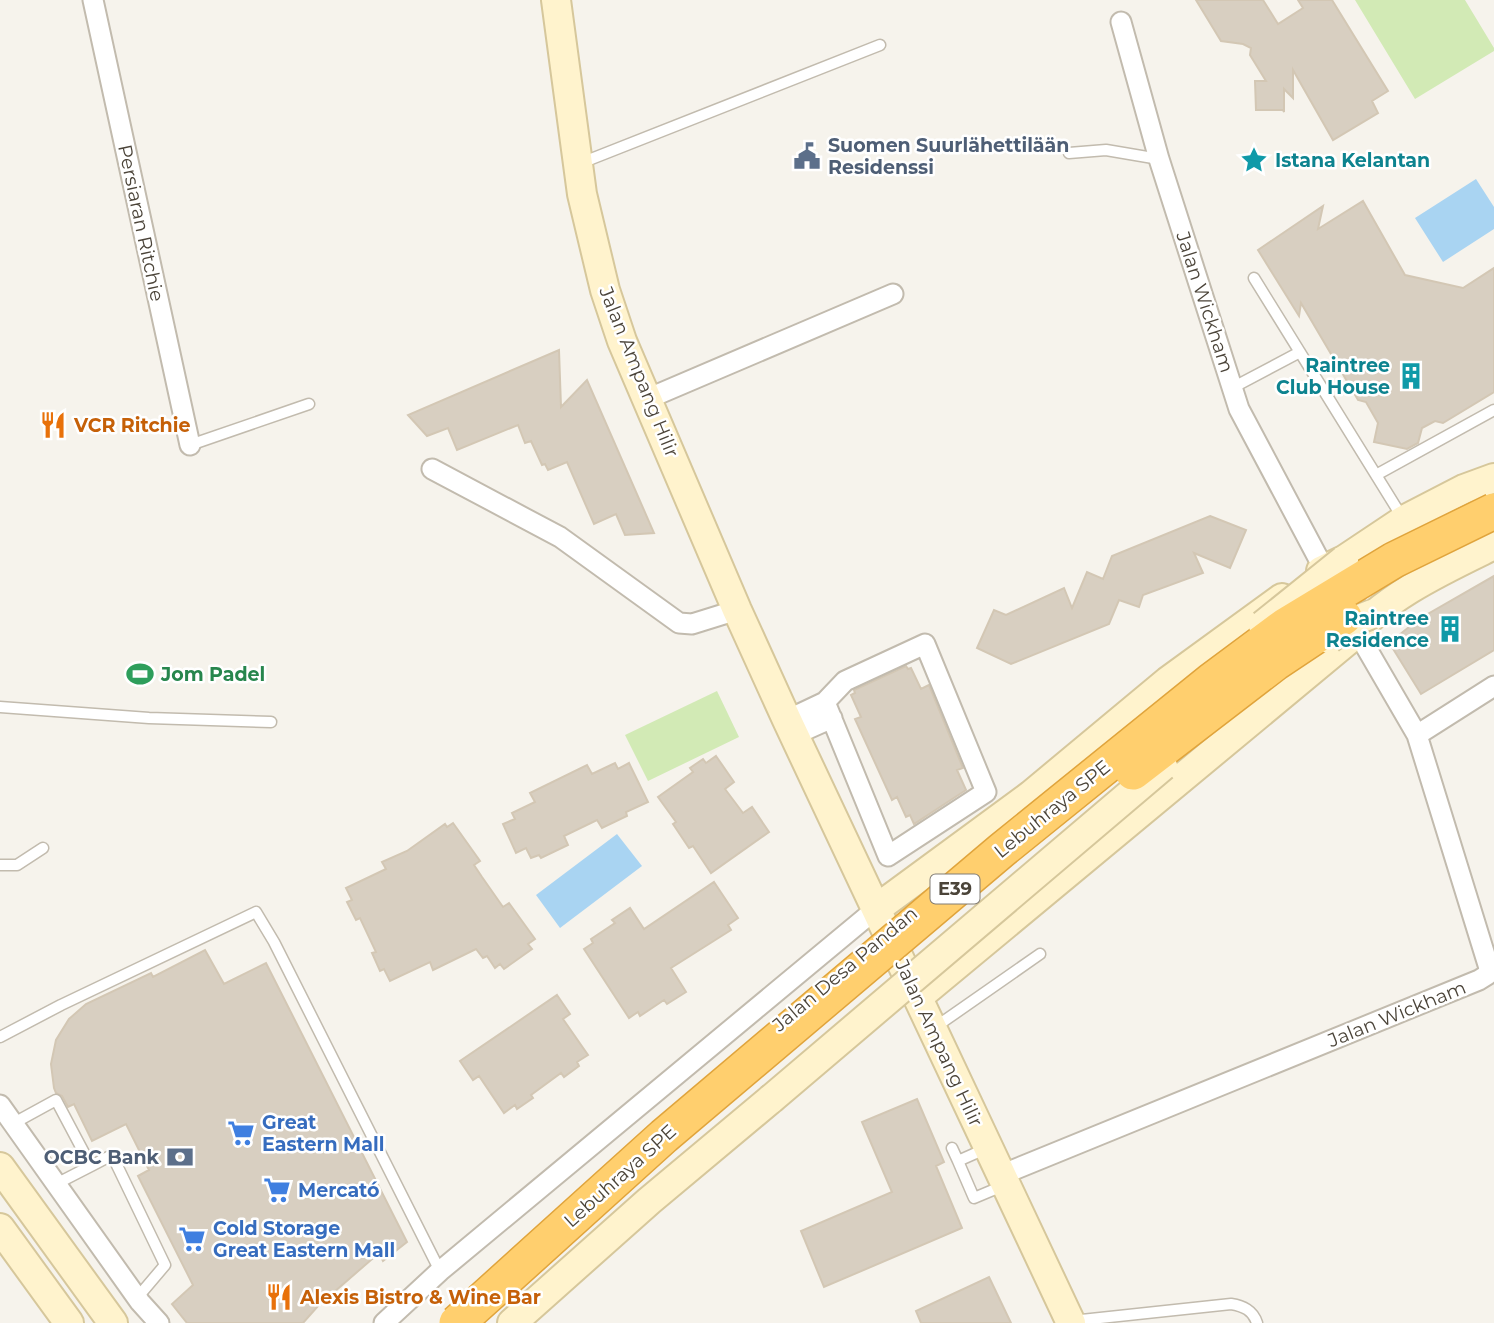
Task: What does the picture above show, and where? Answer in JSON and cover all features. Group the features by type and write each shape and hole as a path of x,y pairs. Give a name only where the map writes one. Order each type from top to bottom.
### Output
{"highway":[{"name":"Lebuhraya SPE","path":"457,1323 664,1136 1002,850 1211,681 1285,626 1394,560 1494,511"},
{"name":"Lebuhraya SPE","path":"489,1323 678,1151 1092,803 1296,649 1405,579 1494,534"}],"street":[{"name":"Persiaran Ritchie","path":"93,0 190,445"},
{"name":"Jalan Ampang Hilir","path":"556,0 590,231 622,341 737,610 791,728 1071,1322"},
{"name":"Jalan Wickham","path":"1121,22 1159,159 1239,409 1334,564"},
{"path":"647,399 893,294"},
{"path":"432,469 560,537 679,623 692,624 737,610"},
{"path":"384,1323 440,1271 876,909 1031,795 1168,681 1245,623 1404,520 1464,489 1494,478"},
{"path":"918,997 1192,771 1347,640 1364,622 1445,569 1494,545"},
{"name":"Jalan Desa Pandan","path":"437,1323 740,1057 1334,564"},
{"name":"Jalan Wickham","path":"1003,1180 1479,980 1490,980 1489,968 1417,735 1364,622"},
{"path":"512,1323 649,1201 1140,783 1349,623 1364,622"},
{"path":"791,728 829,710 845,681 925,643 986,792 888,856 829,710"},
{"path":"1417,735 1494,686"},
{"path":"0,1105 137,1298 159,1323"},
{"path":"0,1167 113,1323"},
{"path":"54,1241 81,1221"},
{"path":"0,1228 69,1323"},
{"name":"Jalan Desa Pandan","path":"447,1323 517,1255"}],"lane":[{"path":"579,163 880,45"},
{"path":"1069,153 1106,150 1159,159"},
{"path":"1254,278 1404,520"},
{"path":"1232,388 1300,352"},
{"path":"190,445 309,404"},
{"path":"1376,475 1494,410"},
{"path":"0,707 149,719 271,722"},
{"path":"0,865 16,865 43,848"},
{"path":"0,1037 256,912 274,942 440,1271"},
{"path":"933,1029 1040,954"},
{"path":"14,1123 56,1100 91,1166"},
{"path":"952,1148 974,1198 1003,1180"},
{"path":"958,1161 988,1148"},
{"path":"56,1184 112,1156 165,1265 137,1298"},
{"path":"1071,1322 1231,1304 1245,1307 1257,1323"}],"green space":[{"path":"1355,0 1465,0 1494,51 1415,99"},
{"path":"717,691 739,737 648,781 625,735"}],"water":[{"path":"1476,179 1494,207 1494,229 1443,262 1415,218"},
{"path":"617,834 642,866 560,928 536,895"}],"building":[{"path":"1196,0 1263,0 1278,24 1303,8 1298,0 1332,0 1388,91 1372,101 1378,113 1333,140 1293,70 1293,98 1284,89 1284,112 1256,110 1255,81 1266,81 1250,55 1251,48 1221,41"},
{"path":"1363,201 1405,275 1463,288 1494,268 1494,392 1443,423 1435,421 1422,428 1418,443 1407,449 1374,442 1378,423 1366,402 1358,400 1301,303 1299,316 1258,250 1323,206 1318,229"},
{"path":"559,350 561,407 587,380 654,533 625,535 616,514 594,524 567,462 548,470 545,464 542,465 531,441 525,443 518,425 457,450 448,428 427,436 408,415"},
{"path":"1210,516 1246,530 1230,568 1194,553 1203,573 1143,595 1139,607 1119,600 1109,624 1011,664 977,648 994,610 1006,615 1064,588 1072,608 1087,572 1103,579 1112,556"},
{"name":"Raintree Residence","path":"1494,576 1494,650 1421,694 1392,647 1394,639 1419,619"},
{"path":"906,666 911,668 921,689 929,685 963,768 957,770 966,790 914,824 910,815 906,817 897,797 892,800 855,719 861,717 851,695 855,693 854,690"},
{"path":"716,756 734,782 725,789 743,813 752,807 769,832 711,873 693,846 689,848 673,824 676,822 658,797 693,772 690,768 703,759 706,763"},
{"path":"615,763 618,769 629,763 648,802 626,812 627,816 602,828 597,820 564,836 568,845 541,858 539,855 531,858 526,848 516,853 503,824 515,819 512,813 535,802 530,793 587,765 592,774"},
{"path":"453,823 480,861 474,865 503,907 509,903 535,939 528,944 532,949 504,969 500,964 495,968 487,956 483,958 476,949 433,970 430,962 390,981 384,969 380,971 372,953 376,952 360,918 356,920 347,902 352,900 346,888 386,869 382,862 407,851 445,824 447,827"},
{"path":"714,882 738,918 728,925 731,930 671,968 686,992 667,1004 664,1000 640,1016 638,1012 629,1018 584,949 593,943 591,939 615,923 612,920 630,908 644,929"},
{"name":"Great Eastern Mall","path":"205,950 224,984 266,963 407,1242 383,1261 379,1253 318,1306 303,1323 187,1323 172,1304 193,1285 138,1176 149,1170 126,1124 92,1141 74,1104 68,1107 54,1088 51,1064 56,1040 69,1019 86,1004 151,973 153,977"},
{"path":"557,995 570,1014 563,1019 588,1055 577,1062 579,1066 564,1077 561,1073 531,1095 533,1098 517,1109 515,1105 504,1113 479,1076 473,1080 460,1061"},
{"path":"917,1099 944,1162 936,1166 962,1228 824,1287 801,1231 892,1192 862,1122"},
{"path":"989,1277 1011,1323 921,1323 916,1311"}],"place":[{"name":"Suomen Suurlähettilään Residenssi","path":"807,156"},
{"name":"Istana Kelantan","path":"1254,160"},
{"name":"Raintree Club House","path":"1411,376"},
{"name":"VCR Ritchie","path":"53,425"},
{"name":"Raintree Residence","path":"1450,629"},
{"name":"Jom Padel","path":"140,674"},
{"name":"Great Eastern Mall","path":"241,1133"},
{"name":"OCBC Bank","path":"180,1157"},
{"name":"Mercató","path":"277,1190"},
{"name":"Cold Storage Great Eastern Mall","path":"192,1239"},
{"name":"Alexis Bistro & Wine Bar","path":"279,1297"}]}
